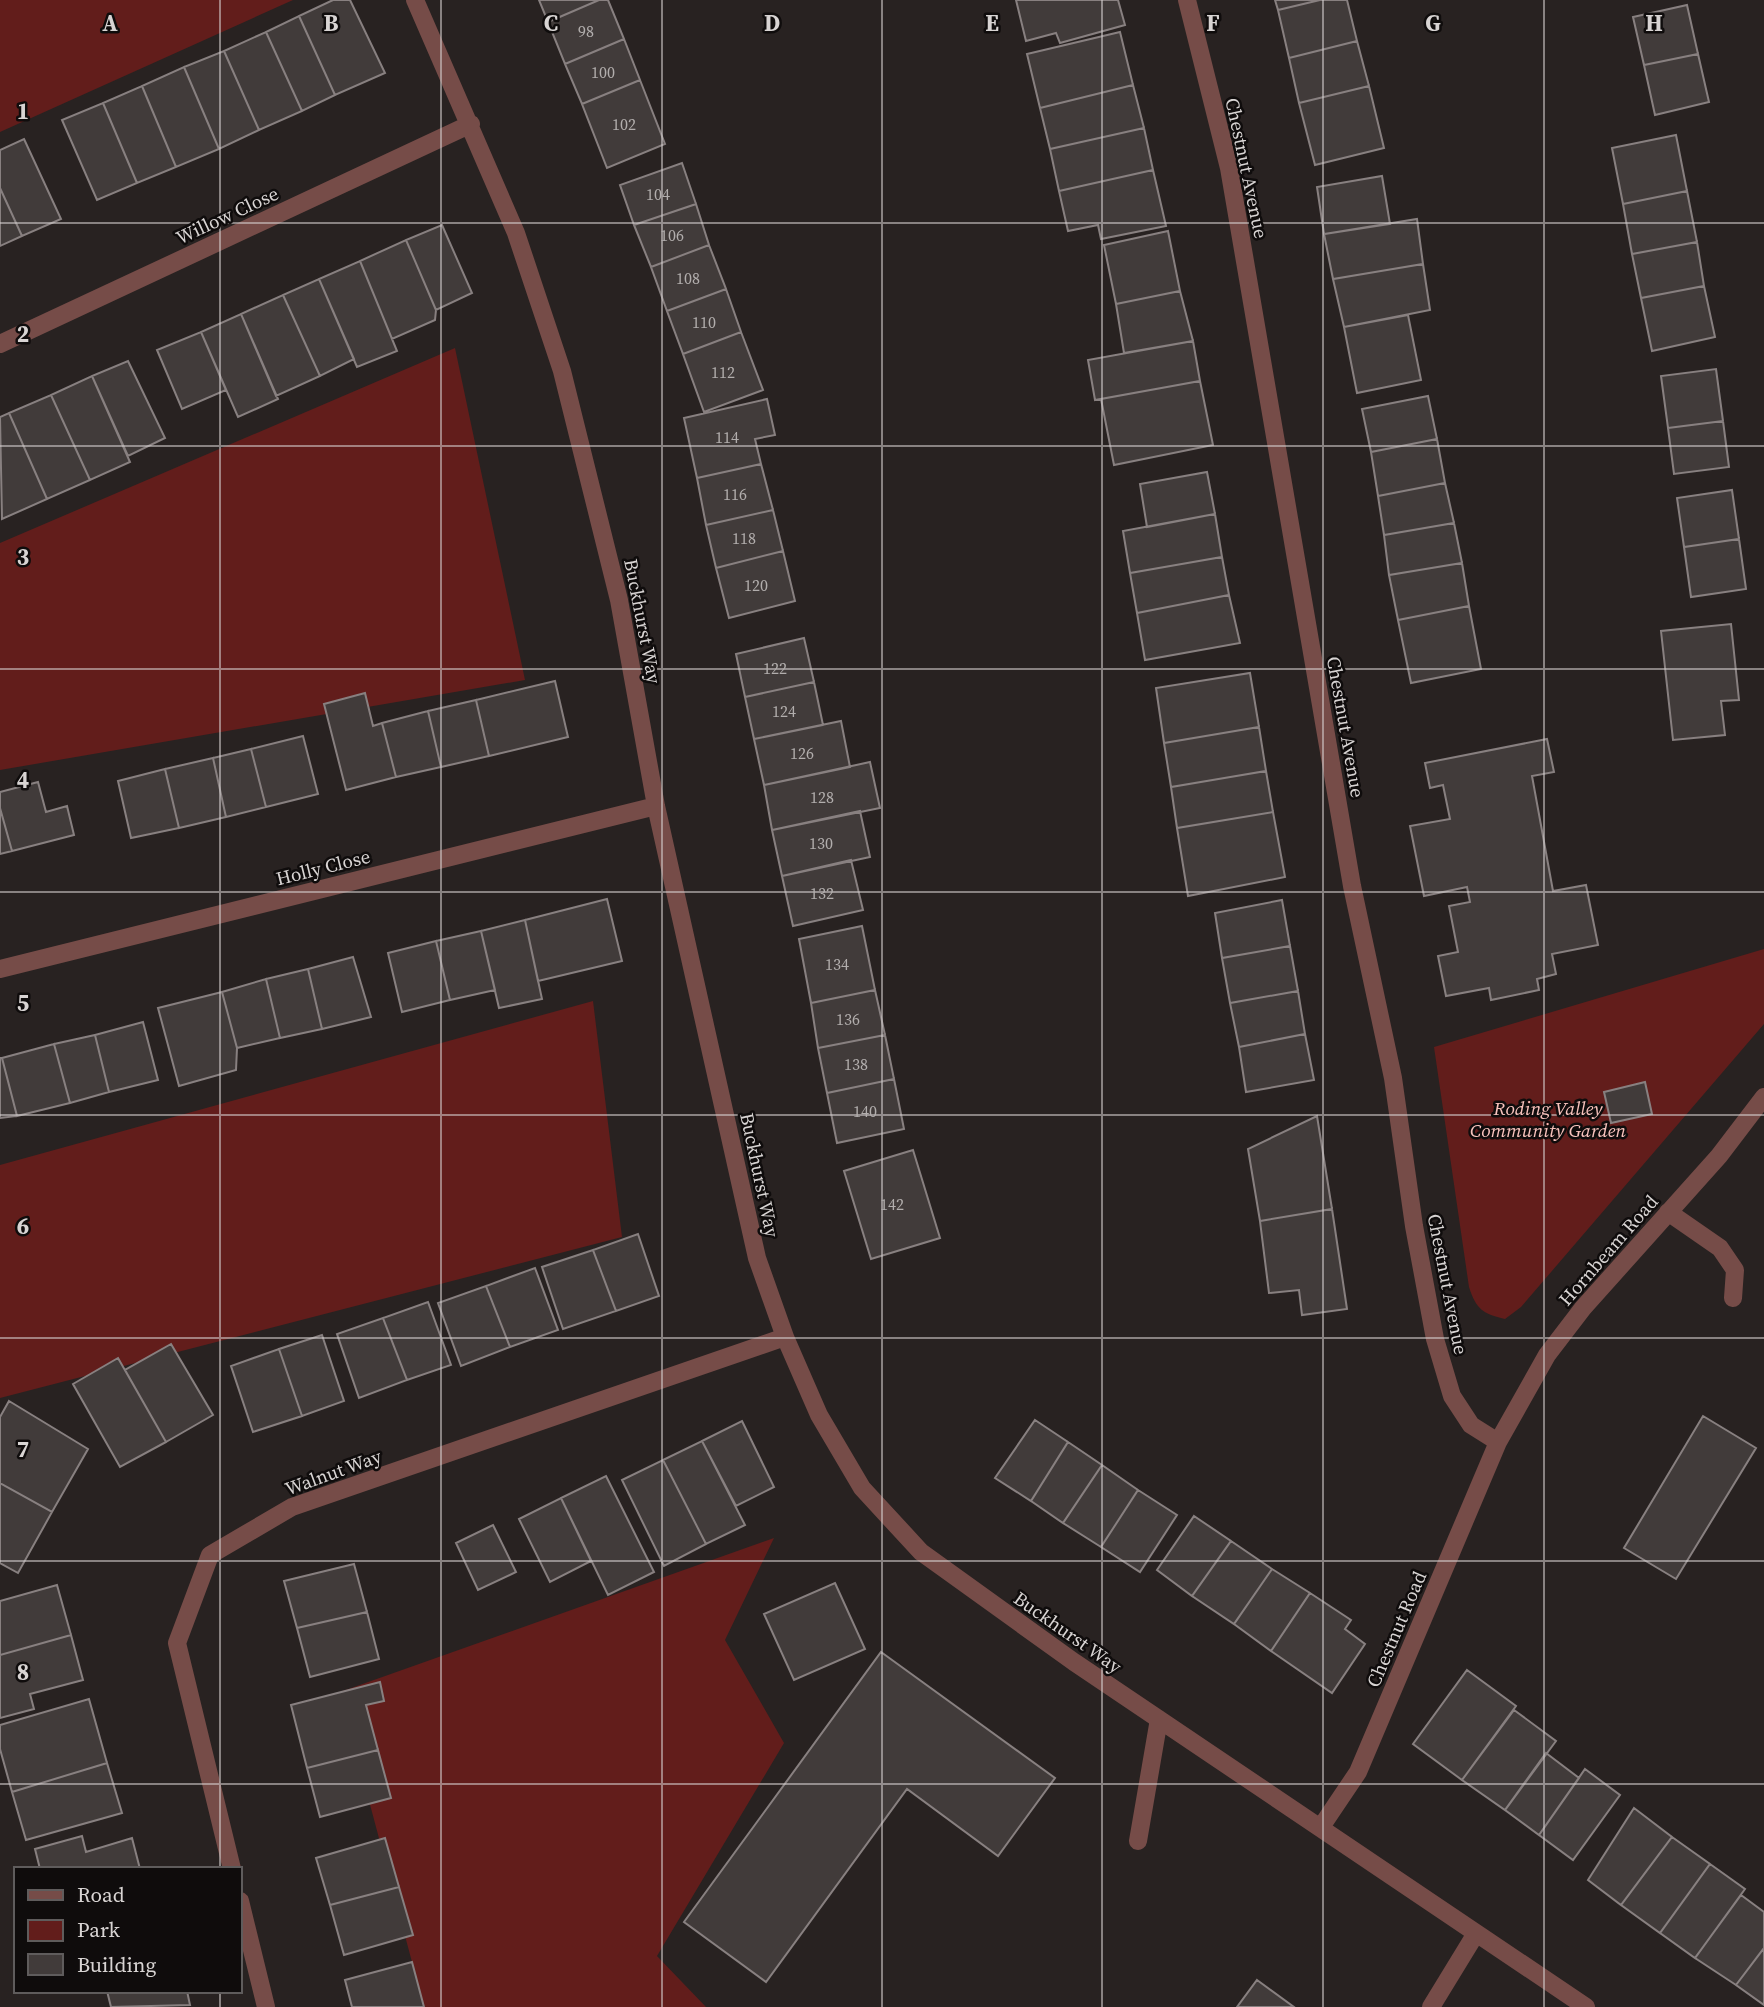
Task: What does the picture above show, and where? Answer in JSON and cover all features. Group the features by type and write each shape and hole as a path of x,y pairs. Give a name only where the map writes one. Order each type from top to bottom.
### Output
{"street":[{"name":"Buckhurst Way","path":"415,0 516,233 562,371 619,600 656,806 757,1258 785,1337 819,1415 862,1488 921,1552 1002,1612 1586,2007"},
{"name":"Chestnut Avenue","path":"1187,0 1229,168 1352,886 1393,1078 1414,1226 1435,1339 1452,1396 1471,1426 1497,1442"},
{"name":"Willow Close","path":"0,344 471,124"},
{"name":"Holly Close","path":"0,970 656,806"},
{"name":"Hornbeam Road","path":"1497,1442 1547,1355 1583,1308 1719,1156 1764,1097"},
{"path":"1668,1212 1720,1248 1735,1270 1733,1298"},
{"name":"Walnut Way","path":"232,1867 177,1643 210,1555 292,1507 785,1337"},
{"name":"Chestnut Road","path":"1321,1827 1358,1772 1497,1442"},
{"path":"1138,1841 1159,1719"},
{"path":"242,1909 266,2007"},
{"path":"1431,2007 1475,1934"}],"green space":[{"path":"0,0 293,0 0,132"},
{"path":"455,348 525,680 0,770 0,543"},
{"name":"Roding Valley Community Garden","path":"1764,949 1764,1024 1521,1307 1505,1319 1481,1309 1474,1301 1469,1287 1434,1047"},
{"path":"593,1001 622,1237 0,1398 0,1165"},
{"path":"774,1538 725,1640 784,1743 657,1956 706,2007 424,2007 340,1692"}],"building":[{"path":"333,0 350,0 385,73 335,95 299,16"},
{"path":"539,0 599,0 548,22"},
{"path":"599,0 608,0 624,39 565,64 548,22"},
{"path":"1016,0 1118,0 1125,25 1060,43 1056,33 1026,41"},
{"path":"1275,0 1320,0 1278,10"},
{"path":"1320,0 1347,0 1357,41 1289,58 1278,10"},
{"path":"1687,5 1698,54 1644,65 1633,17"},
{"path":"299,16 335,95 302,111 266,32"},
{"path":"266,32 302,111 259,130 224,51"},
{"path":"1120,32 1133,85 1040,108 1027,54"},
{"path":"624,39 640,80 582,104 565,64"},
{"path":"1357,41 1369,86 1299,103 1289,58"},
{"path":"224,51 259,130 219,149 184,67"},
{"path":"1698,54 1709,102 1655,115 1644,65"},
{"path":"184,67 219,149 176,167 142,86"},
{"path":"640,80 665,144 607,168 582,104"},
{"path":"1133,85 1144,128 1050,149 1040,108"},
{"path":"142,86 176,167 137,183 103,103"},
{"path":"1369,86 1384,148 1315,165 1299,103"},
{"path":"103,103 137,183 97,200 62,120"},
{"path":"1144,128 1153,170 1059,191 1050,149"},
{"path":"1676,135 1687,191 1623,204 1612,148"},
{"path":"24,139 61,219 22,236 0,188 0,150"},
{"path":"682,163 696,204 634,225 620,185"},
{"path":"1153,170 1166,226 1101,239 1098,225 1068,231 1059,191"},
{"path":"1382,176 1390,224 1324,234 1317,187"},
{"path":"0,188 22,236 0,246"},
{"path":"1687,191 1697,242 1632,254 1623,204"},
{"path":"696,204 709,245 651,267 634,225"},
{"path":"1417,219 1423,264 1333,279 1324,234"},
{"path":"442,225 472,293 436,310 406,240"},
{"path":"1168,231 1180,291 1116,304 1104,245"},
{"path":"406,240 436,310 435,320 392,339 360,261"},
{"path":"1697,242 1704,286 1641,298 1632,254"},
{"path":"709,245 726,289 667,311 651,267"},
{"path":"360,261 397,351 357,367 319,279"},
{"path":"1423,264 1430,310 1344,327 1333,279"},
{"path":"319,279 354,359 320,376 283,295"},
{"path":"1704,286 1715,337 1652,351 1641,298"},
{"path":"726,289 741,332 683,354 667,311"},
{"path":"1180,291 1193,341 1124,353 1116,304"},
{"path":"283,295 320,376 276,396 241,314"},
{"path":"241,314 278,399 238,417 201,332"},
{"path":"1408,315 1421,380 1357,393 1344,327"},
{"path":"201,332 226,390 182,409 157,350"},
{"path":"741,332 763,390 704,412 683,354"},
{"path":"1193,341 1200,381 1095,400 1088,360"},
{"path":"128,361 165,438 128,456 92,376"},
{"path":"1716,369 1723,421 1668,428 1661,376"},
{"path":"92,376 130,462 90,480 51,395"},
{"path":"1200,381 1213,445 1114,465 1101,399"},
{"path":"51,395 90,480 47,499 9,413"},
{"path":"1428,396 1437,439 1371,452 1362,409"},
{"path":"767,399 775,435 755,439 761,464 697,478 684,418"},
{"path":"9,413 47,499 2,519 0,417"},
{"path":"1723,421 1729,467 1674,474 1668,428"},
{"path":"1437,439 1445,483 1378,496 1371,452"},
{"path":"761,464 773,510 706,525 697,478"},
{"path":"1207,472 1215,514 1147,527 1140,484"},
{"path":"1445,483 1454,523 1384,535 1378,496"},
{"path":"1732,490 1739,539 1684,547 1677,498"},
{"path":"773,510 783,551 716,568 706,525"},
{"path":"1215,514 1222,557 1130,573 1123,531"},
{"path":"1454,523 1462,563 1389,575 1384,535"},
{"path":"1739,539 1746,589 1691,597 1684,547"},
{"path":"783,551 795,601 729,618 716,568"},
{"path":"1222,557 1229,595 1137,613 1130,573"},
{"path":"1462,563 1469,606 1398,620 1389,575"},
{"path":"1229,595 1240,643 1145,660 1137,613"},
{"path":"1469,606 1481,669 1411,683 1398,620"},
{"path":"1731,624 1739,700 1721,701 1725,735 1673,740 1661,631"},
{"path":"804,638 814,682 745,697 736,654"},
{"path":"1250,673 1259,727 1164,743 1156,688"},
{"path":"555,681 568,737 489,756 476,700"},
{"path":"814,682 823,725 754,739 745,697"},
{"path":"365,693 373,726 382,723 396,777 346,790 324,704"},
{"path":"476,700 489,756 441,767 428,711"},
{"path":"428,711 441,767 396,777 382,723"},
{"path":"841,721 850,767 764,785 754,739"},
{"path":"1259,727 1266,771 1171,787 1164,743"},
{"path":"303,736 318,794 266,807 251,749"},
{"path":"1547,739 1554,772 1532,776 1553,891 1586,885 1598,945 1552,954 1556,974 1537,979 1539,990 1491,1000 1489,988 1446,996 1438,956 1458,952 1449,906 1470,902 1467,887 1424,896 1410,826 1450,819 1443,785 1430,788 1425,763"},
{"path":"251,749 266,807 226,817 213,758"},
{"path":"213,758 226,817 179,828 165,769"},
{"path":"870,762 880,808 772,830 764,785"},
{"path":"165,769 179,828 131,838 118,781"},
{"path":"1266,771 1273,812 1177,828 1171,787"},
{"path":"38,782 46,812 67,806 74,835 12,851 0,808 0,792"},
{"path":"0,808 12,851 0,854"},
{"path":"860,811 870,857 782,876 772,830"},
{"path":"1273,812 1285,877 1188,896 1177,828"},
{"path":"851,860 863,910 793,926 782,876"},
{"path":"607,899 622,961 538,981 525,920"},
{"path":"1282,900 1290,946 1222,958 1215,913"},
{"path":"525,920 542,999 499,1008 481,931"},
{"path":"862,926 875,990 811,1003 799,939"},
{"path":"481,931 495,990 450,1000 436,941"},
{"path":"436,941 450,1000 402,1012 388,953"},
{"path":"1290,946 1298,991 1230,1003 1222,958"},
{"path":"353,957 371,1017 322,1029 308,969"},
{"path":"308,969 322,1029 280,1038 266,979"},
{"path":"266,979 280,1038 237,1048 222,992"},
{"path":"875,990 885,1035 818,1048 811,1003"},
{"path":"1298,991 1305,1034 1239,1047 1230,1003"},
{"path":"222,992 237,1048 236,1070 179,1086 158,1008"},
{"path":"143,1022 158,1080 109,1092 95,1035"},
{"path":"1305,1034 1314,1080 1246,1092 1239,1047"},
{"path":"95,1035 109,1092 70,1103 54,1044"},
{"path":"885,1035 894,1079 827,1093 818,1048"},
{"path":"54,1044 70,1103 17,1116 2,1058"},
{"path":"2,1058 17,1116 0,1118"},
{"path":"894,1079 904,1129 837,1143 827,1093"},
{"path":"1645,1082 1652,1114 1611,1123 1604,1092"},
{"path":"1317,1116 1332,1209 1260,1221 1248,1149"},
{"path":"913,1150 940,1238 871,1259 844,1171"},
{"path":"1332,1209 1347,1309 1302,1315 1299,1290 1269,1293 1260,1221"},
{"path":"638,1234 659,1296 616,1311 593,1250"},
{"path":"593,1250 616,1311 563,1329 542,1267"},
{"path":"535,1268 558,1330 510,1347 486,1286"},
{"path":"486,1286 510,1347 461,1366 438,1303"},
{"path":"428,1302 451,1365 407,1380 383,1318"},
{"path":"383,1318 407,1380 359,1398 337,1334"},
{"path":"322,1335 344,1401 302,1416 279,1349"},
{"path":"171,1344 213,1415 166,1442 125,1370"},
{"path":"279,1349 302,1416 253,1432 231,1366"},
{"path":"118,1358 166,1442 120,1467 73,1384"},
{"path":"9,1401 88,1449 52,1512 0,1483 0,1417"},
{"path":"1703,1416 1756,1448 1676,1579 1624,1548"},
{"path":"1035,1420 1068,1442 1031,1501 995,1478"},
{"path":"742,1421 774,1487 736,1506 702,1441"},
{"path":"702,1441 745,1525 706,1544 663,1460"},
{"path":"1068,1442 1102,1465 1063,1523 1031,1501"},
{"path":"663,1460 706,1544 664,1566 622,1480"},
{"path":"1102,1465 1138,1490 1101,1547 1063,1523"},
{"path":"606,1476 654,1572 608,1595 561,1498"},
{"path":"0,1483 52,1512 18,1573 0,1563"},
{"path":"1138,1490 1177,1515 1140,1572 1101,1547"},
{"path":"561,1498 591,1561 550,1582 519,1519"},
{"path":"1194,1516 1231,1541 1192,1596 1157,1570"},
{"path":"493,1525 516,1572 478,1590 456,1543"},
{"path":"1231,1541 1272,1569 1234,1624 1192,1596"},
{"path":"354,1564 367,1612 297,1628 284,1581"},
{"path":"1272,1569 1310,1593 1271,1651 1234,1624"},
{"path":"835,1583 865,1649 794,1680 764,1614"},
{"path":"57,1585 71,1635 0,1655 0,1601"},
{"path":"1310,1593 1351,1620 1345,1629 1365,1644 1332,1693 1271,1651"},
{"path":"367,1612 379,1659 310,1677 297,1628"},
{"path":"71,1635 83,1680 30,1694 34,1709 0,1718 0,1655"},
{"path":"881,1652 1055,1778 998,1856 907,1789 766,1982 684,1922"},
{"path":"1467,1670 1516,1706 1462,1780 1413,1744"},
{"path":"380,1682 384,1701 366,1705 378,1750 307,1768 291,1705"},
{"path":"89,1699 107,1763 12,1792 0,1749 0,1725"},
{"path":"1514,1710 1556,1741 1505,1810 1462,1780"},
{"path":"378,1750 391,1798 320,1817 307,1768"},
{"path":"1546,1753 1579,1778 1539,1835 1505,1810"},
{"path":"107,1763 122,1813 26,1840 12,1792"},
{"path":"1585,1769 1620,1795 1573,1860 1539,1835"},
{"path":"1634,1808 1672,1837 1621,1905 1588,1880"},
{"path":"82,1836 86,1852 132,1838 139,1867 40,1867 35,1849"},
{"path":"1672,1837 1710,1864 1660,1933 1621,1905"},
{"path":"385,1838 399,1887 330,1905 316,1858"},
{"path":"1710,1864 1745,1889 1695,1958 1660,1933"},
{"path":"399,1887 413,1935 344,1955 330,1905"},
{"path":"1741,1895 1764,1912 1764,1948 1736,1985 1695,1958"},
{"path":"1764,1948 1764,2005 1736,1985"},
{"path":"412,1962 424,2007 352,2007 345,1980"},
{"path":"1257,1980 1294,2007 1237,2007"},
{"path":"108,1993 187,1993 190,2005 111,2007"}]}
